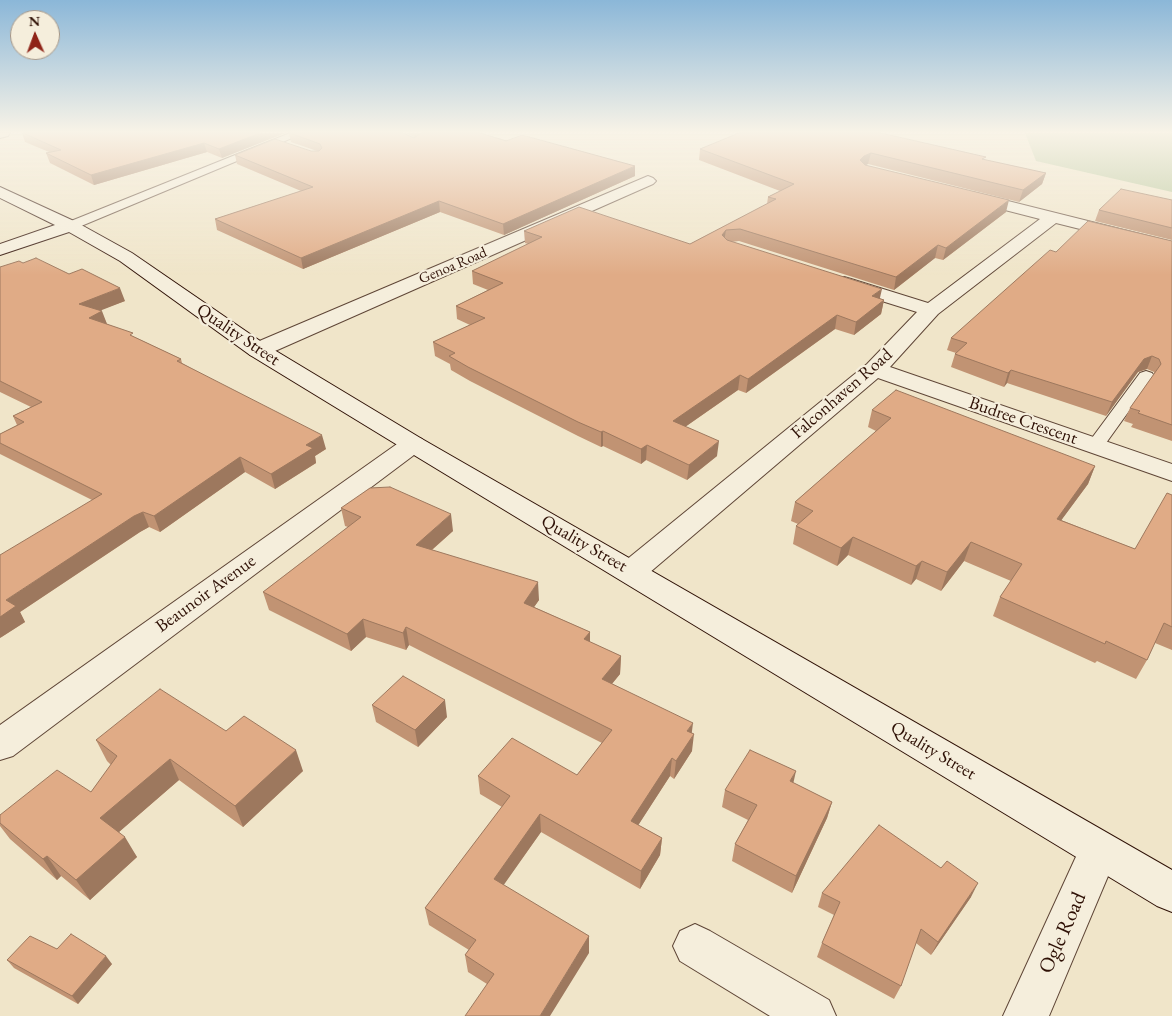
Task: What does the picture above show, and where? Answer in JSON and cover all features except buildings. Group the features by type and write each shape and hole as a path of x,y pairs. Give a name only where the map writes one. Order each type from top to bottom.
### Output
{"street":[{"name":"Genoa Road","path":"258,350 648,181"},
{"name":"Quality Street","path":"0,192 70,226 126,258 258,350 1172,892"},
{"path":"955,193 1172,247"},
{"name":"Falconhaven Road","path":"631,572 875,369 931,310 1052,218"},
{"path":"0,250 70,226"},
{"path":"827,277 931,310"},
{"name":"Budree Crescent","path":"875,369 1172,473"},
{"name":"Beaunoir Avenue","path":"0,745 414,444"},
{"name":"Ogle Road","path":"1026,1016 1099,850"},
{"path":"695,946 813,1016"}],"lane":[{"path":"70,226 182,180"},
{"path":"1095,446 1146,376"}],"green space":[{"path":"1121,180 1172,180 1172,192"}]}
